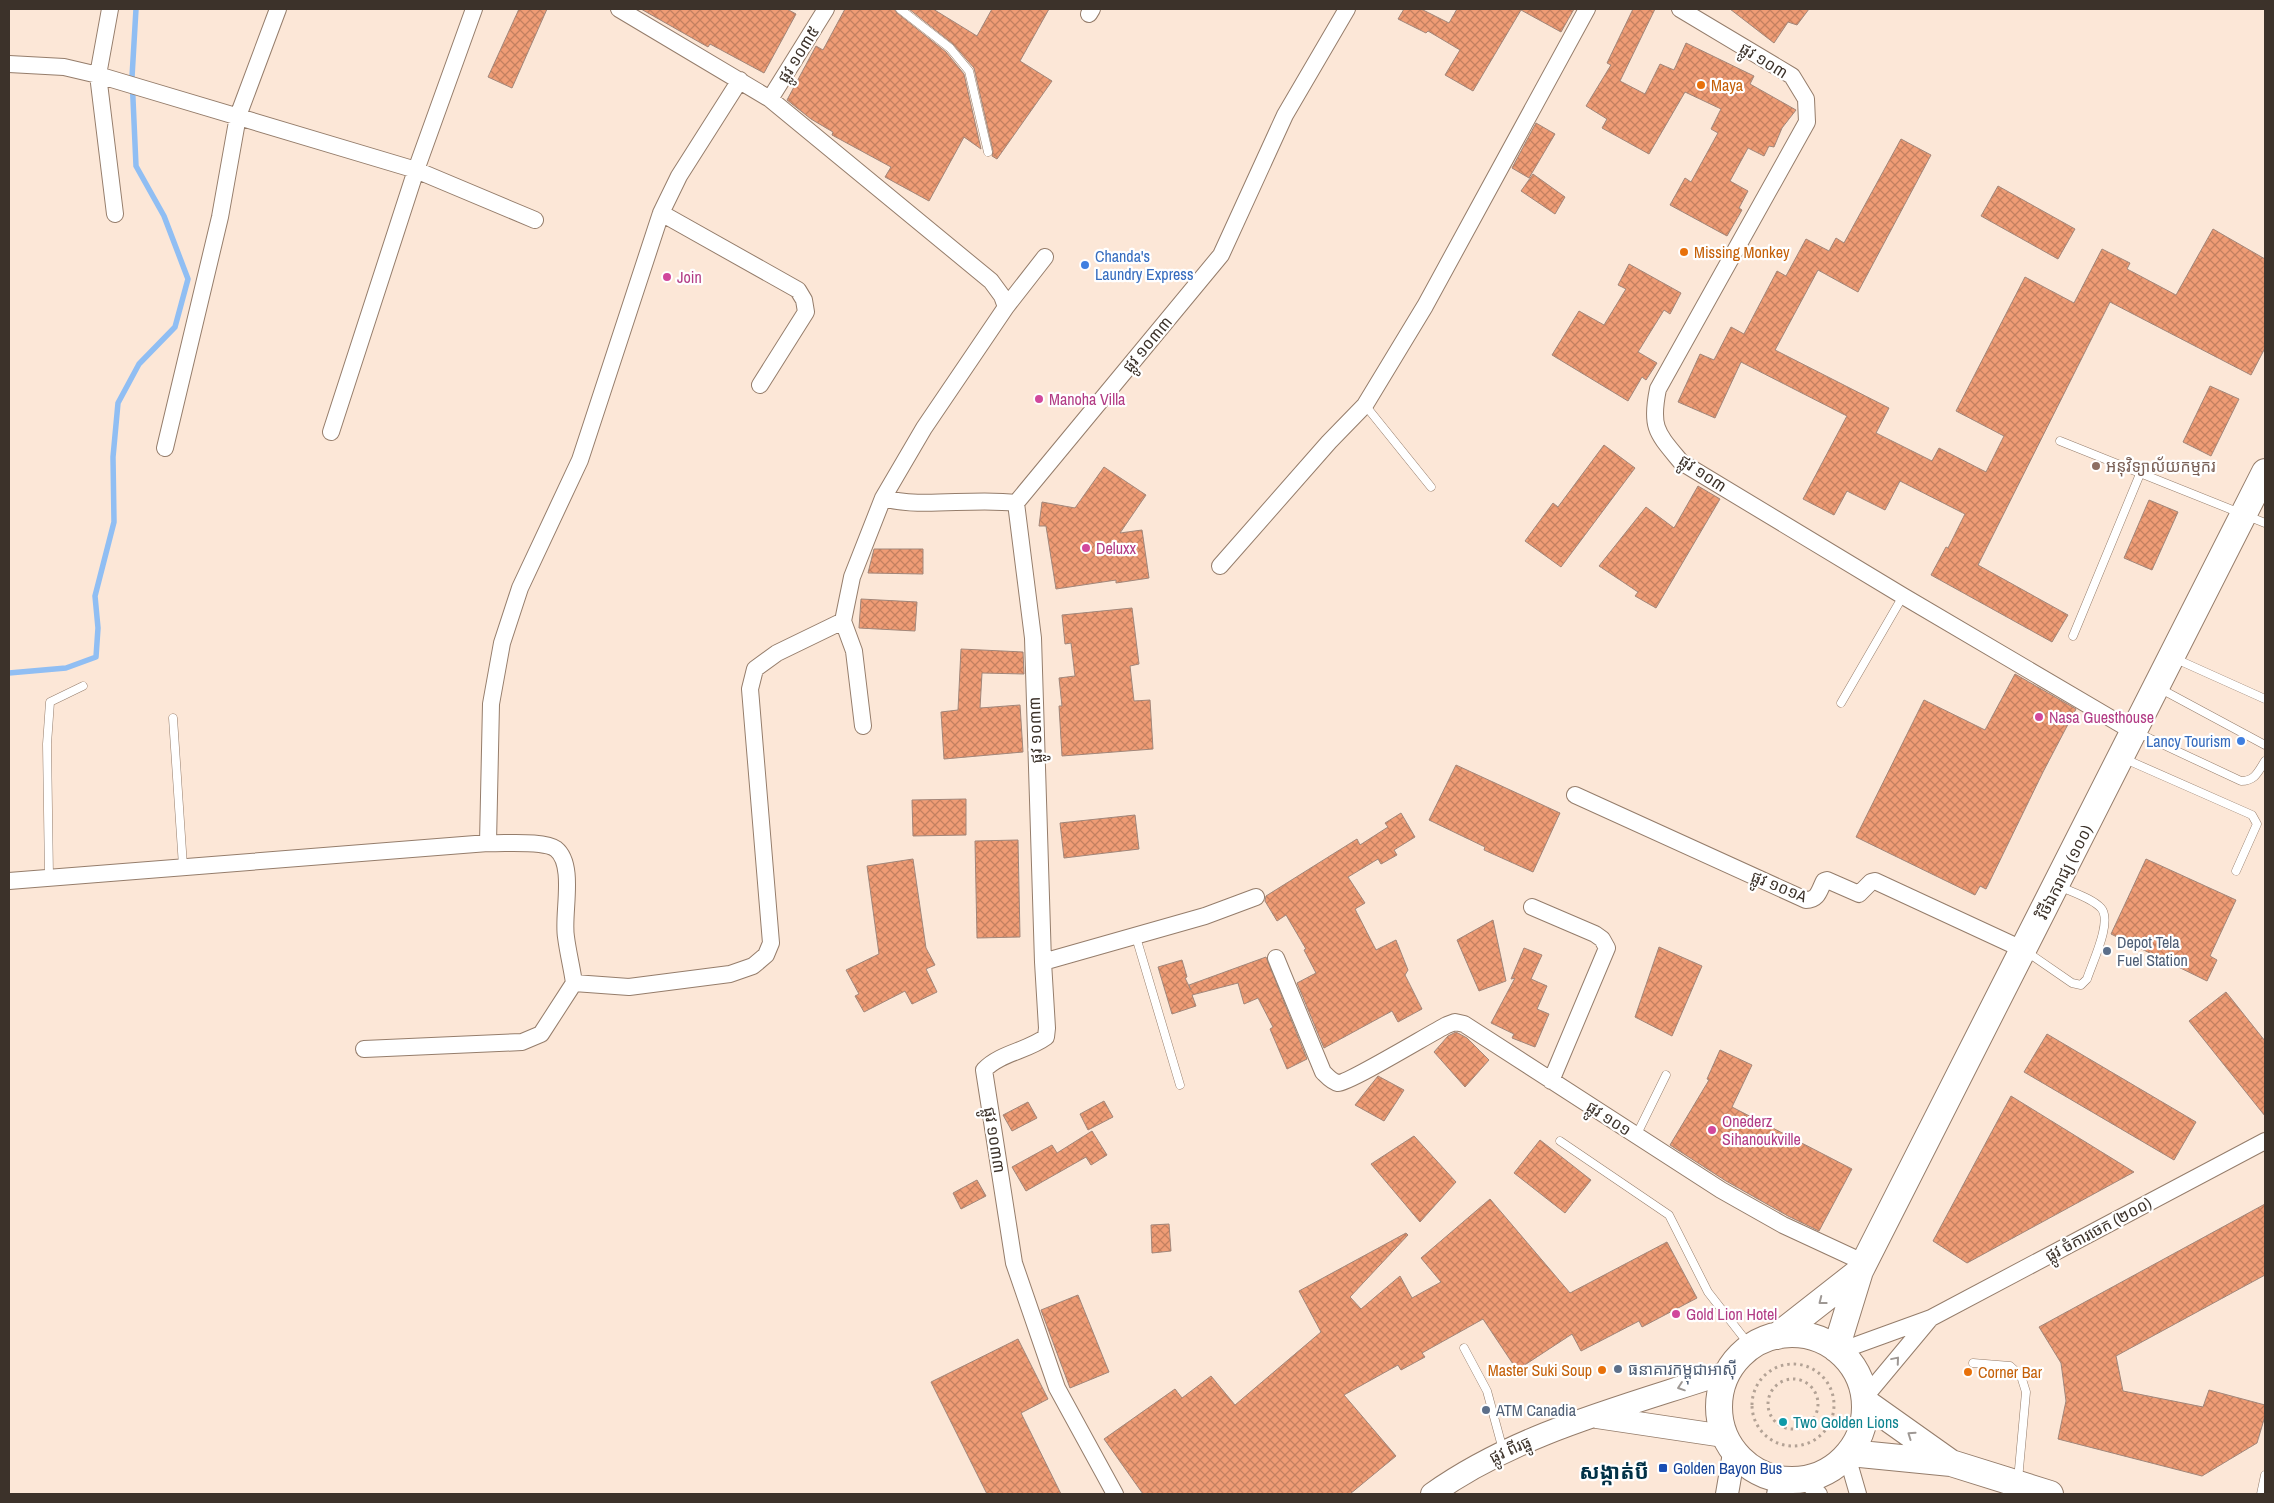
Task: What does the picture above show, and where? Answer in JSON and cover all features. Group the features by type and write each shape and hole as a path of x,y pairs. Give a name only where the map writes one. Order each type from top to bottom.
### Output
{"main road":[{"name":"វិថីឯករាជ្យ (១០០)","path":"1838,1350 1862,1267 2171,657 2254,519 2265,472"},
{"path":"1777,1336 1798,1334 1818,1338 1838,1350 1856,1371 1865,1400 1862,1429 1848,1454 1834,1467 1798,1487 1758,1473 1745,1464 1729,1445 1718,1415 1720,1393 1728,1372 1744,1352 1777,1336 1862,1267"},
{"name":"ផ្លូវ ពីរធ្នូ","path":"1432,1494 1463,1472 1503,1451 1594,1417 1728,1372"},
{"path":"1865,1400 1951,1463"},
{"name":"ផ្លូវ ពីរធ្នូ","path":"1594,1417 1729,1445"},
{"path":"1728,1494 1729,1445"},
{"path":"1848,1454 1951,1463 2050,1494"}],"street":[{"path":"110,9 104,77 115,214"},
{"path":"164,448 220,217 238,116 278,9"},
{"path":"331,432 416,170 474,9"},
{"path":"619,9 770,99 991,281 1002,296 1006,306"},
{"name":"ផ្លូវ ១០៣៥","path":"770,99 826,9"},
{"name":"ផ្លូវ ១០៣៣","path":"1115,1494 1057,1388 1014,1263 984,1070 990,1063 1038,1043 1046,1037 1047,1028 1043,962 1033,638 1016,502 1220,255 1286,114 1347,9"},
{"path":"1220,566 1322,449 1365,405 1425,306 1587,9"},
{"name":"ផ្លូវ ១០៣","path":"1680,9 1792,76 1806,99 1807,122 1658,389 1653,412 1658,434 1681,462 2134,732"},
{"path":"9,64 64,67 238,116 416,170 535,220"},
{"path":"488,843 491,704 502,643 520,588 580,460 661,213 680,176 740,80"},
{"path":"661,213 798,290 804,300 806,312 760,385"},
{"path":"863,726 854,651 843,621 852,578 883,498 924,428 1006,306 1045,256"},
{"path":"883,498 900,502 990,499 1016,502"},
{"path":"574,983 629,987 730,974 753,966 766,955 771,943 750,690 755,669 777,653 843,621"},
{"name":"ផ្លូវ ១០១A","path":"1575,795 1806,900 1812,900 1817,897 1824,881 1828,880 1859,894 1871,882 1875,881 2024,950"},
{"path":"9,881 49,876 488,843 541,844 555,848 565,860 567,901 565,936 574,983 542,1034 522,1042 364,1049"},
{"path":"1043,962 1205,916 1256,897"},
{"path":"1532,907 1595,934 1602,939 1606,948 1551,1081"},
{"name":"ផ្លូវ ១០១","path":"1276,958 1323,1072 1332,1081 1340,1083 1356,1076 1447,1025 1455,1022 1464,1024 1721,1190 1862,1267"},
{"name":"ផ្លូវ ចំការចេក (២០០)","path":"1838,1350 1931,1318 2265,1141"},
{"name":"ផ្លូវ ចំការចេក (២០០)","path":"1865,1400 1931,1318"},
{"path":"1848,1454 1858,1494"}],"lane":[{"path":"900,9 950,48 969,71 988,152"},
{"path":"1365,405 1431,487"},
{"path":"2060,441 2254,519"},
{"path":"2072,636 2140,474"},
{"path":"1841,703 1903,596"},
{"path":"2171,657 2265,699"},
{"path":"49,876 47,744 50,702 83,686"},
{"path":"2157,686 2265,745"},
{"path":"173,718 183,866"},
{"path":"2134,732 2240,781 2255,777 2265,761"},
{"path":"2121,757 2252,815 2256,824 2236,871"},
{"path":"2024,950 2072,983 2081,985 2087,979 2105,926 2106,915 2100,907 2057,885"},
{"path":"1136,937 1180,1085"},
{"path":"1636,1136 1666,1075"},
{"path":"1560,1141 1669,1215 1708,1292 1751,1347"},
{"path":"1464,1348 1487,1391 1503,1451"},
{"path":"1973,1364 2010,1366 2021,1376 2026,1392 2018,1484"},
{"path":"2261,1494 2265,1475"}],"path":[{"path":"1796,1364 1808,1366 1824,1378 1832,1391 1834,1410 1832,1420 1825,1431 1812,1442 1802,1446 1784,1446 1769,1440 1761,1432 1753,1416 1752,1397 1757,1384 1768,1371 1776,1367 1796,1364"},
{"path":"1796,1379 1812,1387 1818,1396 1819,1408 1813,1420 1805,1427 1796,1430 1779,1426 1770,1415 1768,1400 1774,1388 1782,1382 1796,1379"}],"building":[{"path":"519,9 547,9 512,88 488,77"},
{"path":"641,9 787,9 796,14 764,73 710,44 708,47"},
{"path":"845,9 894,9 946,52 964,74 981,149 964,137 929,201 885,177 891,167 832,135 833,132 811,119 787,100 816,46 823,50"},
{"path":"909,9 933,9 977,36 992,9 1049,9 1020,61 1052,81 997,159 992,156 993,151 974,68 953,44"},
{"path":"1404,9 1421,9 1449,23 1457,9 1574,9 1561,32 1521,10 1473,91 1445,75 1460,50 1428,31 1426,33 1398,19"},
{"path":"1633,9 1655,9 1620,81 1645,94 1660,64 1674,70 1686,43 1754,76 1750,84 1796,110 1782,128 1774,147 1769,146 1764,156 1748,148 1730,181 1748,191 1739,208 1742,210 1727,236 1670,205 1685,178 1691,182 1718,133 1711,129 1721,109 1685,92 1649,154 1602,128 1607,119 1586,106 1611,65 1607,63"},
{"path":"1730,9 1809,9 1797,25 1788,22 1774,43"},
{"path":"1536,123 1555,134 1529,178 1512,168"},
{"path":"1901,139 1931,155 1858,292 1818,270 1775,350 1889,408 1876,433 1932,461 1939,448 1986,472 2004,436 1956,411 2025,277 2074,303 2102,249 2130,263 2127,269 2176,295 2213,229 2265,259 2265,348 2251,375 2110,302 1978,565 2068,615 2052,642 1931,575 1946,547 1948,548 1965,514 1900,481 1885,510 1847,491 1834,515 1803,499 1847,416 1741,362 1715,418 1678,402 1700,354 1714,360 1731,327 1744,334 1777,271 1786,276 1806,239 1829,251 1836,238 1844,243"},
{"path":"1533,174 1565,197 1555,214 1521,191"},
{"path":"1998,186 2075,229 2058,259 1981,216"},
{"path":"1629,264 1681,293 1670,314 1664,310 1638,352 1657,363 1646,380 1642,377 1628,401 1552,355 1579,311 1604,325 1626,289 1618,285"},
{"path":"2210,386 2239,399 2211,456 2183,442"},
{"path":"1604,445 1635,468 1561,567 1525,541 1553,503 1558,507"},
{"path":"1104,467 1146,495 1120,533 1142,530 1149,578 1116,583 1116,580 1056,589 1046,526 1039,526 1042,502 1075,508"},
{"path":"1698,486 1720,499 1656,608 1635,596 1638,592 1599,566 1646,507 1674,528"},
{"path":"2149,500 2178,512 2152,570 2124,558"},
{"path":"874,549 923,549 923,574 868,573"},
{"path":"861,599 917,602 915,631 859,628"},
{"path":"1132,608 1139,664 1130,666 1134,701 1150,700 1153,749 1062,756 1059,706 1062,706 1059,678 1075,676 1071,643 1065,644 1062,615"},
{"path":"961,649 1023,652 1024,674 982,673 980,708 1020,705 1023,752 944,759 941,712 958,710"},
{"path":"2015,674 2076,709 1986,889 1980,886 1975,895 1856,837 1924,700 1985,730"},
{"path":"1456,765 1560,813 1533,872 1484,850 1485,847 1429,820"},
{"path":"966,799 966,835 913,836 912,800"},
{"path":"1401,813 1415,837 1394,850 1397,855 1381,864 1378,859 1348,877 1365,903 1355,909 1376,950 1396,940 1408,970 1405,975 1422,1009 1398,1022 1392,1011 1324,1048 1297,983 1316,973 1304,950 1306,949 1286,915 1277,921 1265,901 1266,896 1357,839 1360,845 1388,827 1385,823"},
{"path":"1135,815 1139,849 1064,858 1060,823"},
{"path":"1018,840 1020,937 977,938 975,841"},
{"path":"913,859 926,948 935,965 926,969 937,992 912,1004 905,991 864,1012 855,996 859,994 846,970 879,954 867,866"},
{"path":"2146,859 2236,900 2210,956 2217,960 2207,981 2111,934"},
{"path":"1493,920 1506,981 1479,991 1457,940"},
{"path":"1659,947 1702,966 1672,1036 1635,1017"},
{"path":"1524,948 1542,955 1531,979 1547,986 1537,1009 1549,1014 1535,1047 1512,1038 1514,1034 1491,1023 1515,978 1511,979"},
{"path":"1266,957 1307,1059 1287,1069 1270,1029 1273,1027 1258,998 1244,1004 1238,983 1192,995 1196,1006 1172,1014 1158,967 1182,960 1187,977 1185,978 1191,990 1189,985"},
{"path":"2226,992 2265,1041 2265,1116 2189,1021"},
{"path":"1456,1032 1467,1038 1489,1060 1465,1087 1434,1052 1448,1036"},
{"path":"2047,1034 2196,1122 2174,1160 2024,1072"},
{"path":"1720,1050 1752,1065 1732,1107 1852,1169 1819,1231 1726,1181 1670,1145 1709,1080 1707,1079"},
{"path":"1378,1076 1404,1090 1384,1121 1355,1105"},
{"path":"2011,1096 2134,1172 1967,1263 1933,1241"},
{"path":"1104,1101 1113,1117 1088,1130 1080,1114"},
{"path":"1028,1102 1037,1118 1012,1131 1003,1115"},
{"path":"1092,1131 1107,1155 1091,1165 1086,1157 1026,1191 1012,1167 1052,1145 1057,1153"},
{"path":"1414,1136 1456,1182 1420,1222 1371,1164"},
{"path":"1540,1140 1591,1180 1565,1213 1514,1173"},
{"path":"977,1180 986,1196 961,1209 953,1193"},
{"path":"1490,1199 1570,1293 1667,1242 1697,1298 1642,1327 1639,1321 1581,1351 1572,1334 1517,1370 1483,1319 1422,1353 1425,1357 1401,1370 1398,1365 1344,1395 1396,1456 1350,1494 1143,1494 1104,1439 1175,1389 1182,1398 1211,1376 1235,1405 1321,1332 1299,1291 1406,1233 1408,1235 1350,1297 1361,1309 1400,1276 1412,1298 1441,1282 1421,1258"},
{"path":"2265,1204 2265,1275 2116,1356 2123,1391 2203,1407 2209,1390 2265,1405 2265,1416 2257,1443 2202,1476 2058,1439 2066,1401 2061,1363 2039,1327"},
{"path":"1169,1224 1171,1251 1152,1253 1151,1225"},
{"path":"1078,1295 1109,1372 1070,1388 1041,1310"},
{"path":"1018,1339 1048,1399 1021,1413 1061,1494 987,1494 931,1382"}],"waterway":[{"path":"9,673 66,668 96,657 98,628 95,596 114,522 113,457 118,403 139,364 175,327 188,279 164,216 136,166 132,77 136,9"}],"place":[{"name":"Maya","path":"1701,85"},
{"name":"Missing Monkey","path":"1684,252"},
{"name":"Chanda's Laundry Express","path":"1085,265"},
{"name":"Join","path":"667,277"},
{"name":"Manoha Villa","path":"1039,399"},
{"name":"អនុវិទ្យាល័យកម្មករ","path":"2096,466"},
{"name":"Deluxx","path":"1086,548"},
{"name":"Nasa Guesthouse","path":"2039,717"},
{"name":"Lancy Tourism","path":"2241,741"},
{"name":"Depot Tela Fuel Station","path":"2107,951"},
{"name":"Onederz Sihanoukville","path":"1712,1130"},
{"name":"Gold Lion Hotel","path":"1676,1314"},
{"name":"ធនាគារកម្ពុជាអាសុី","path":"1618,1369"},
{"name":"Master Suki Soup","path":"1602,1370"},
{"name":"Corner Bar","path":"1968,1372"},
{"name":"ATM Canadia","path":"1486,1410"},
{"name":"Two Golden Lions","path":"1783,1422"},
{"name":"Golden Bayon Bus","path":"1663,1468"}],"district":[{"name":"សង្កាត់បី","path":"1614,1472"}]}
